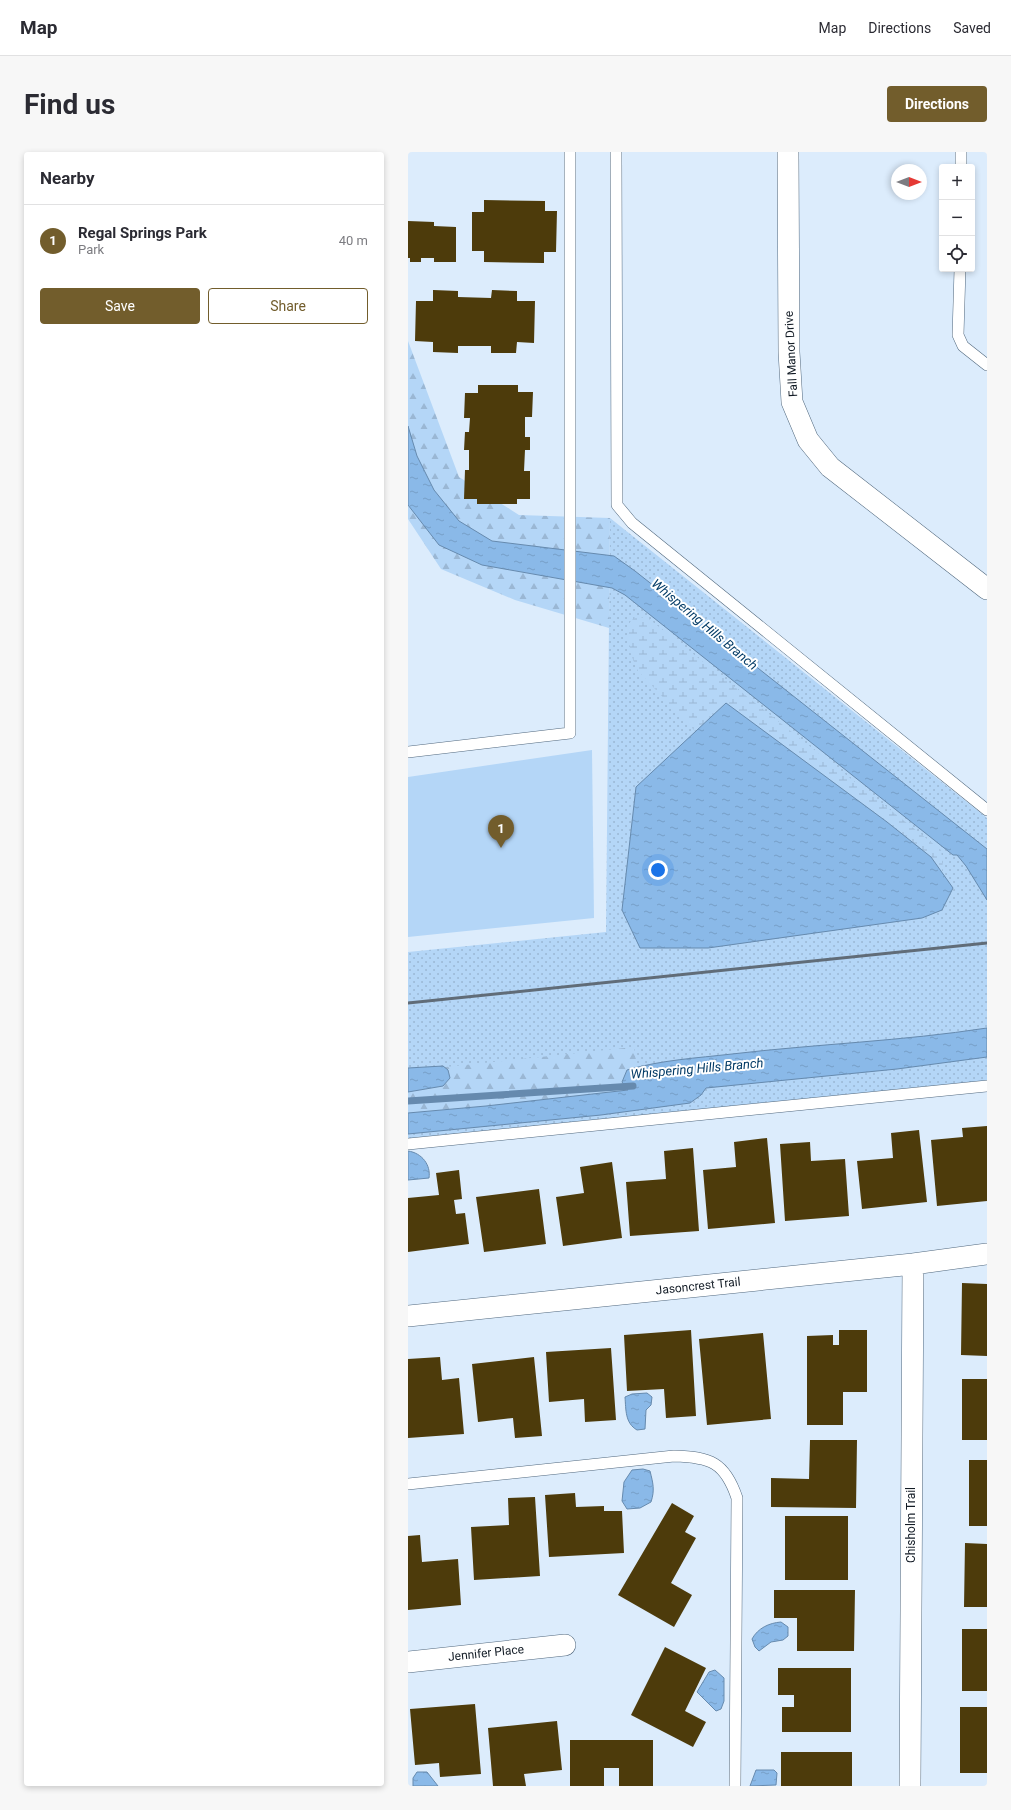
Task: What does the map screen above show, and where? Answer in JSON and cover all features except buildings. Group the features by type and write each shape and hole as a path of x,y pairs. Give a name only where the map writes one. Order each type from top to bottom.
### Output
{"street":[{"name":"Fall Manor Drive","path":"788,152 789,352 791,388 792,402 808,440 830,467 987,589"},
{"name":"Jasoncrest Trail","path":"408,1316 913,1264 987,1254"},
{"name":"Chisholm Trail","path":"910,1786 913,1264"},
{"name":"Jennifer Place","path":"408,1662 564,1645"}],"lane":[{"path":"408,752 570,733 570,152"},
{"path":"616,152 617,505 632,523 987,810"},
{"path":"960,164 961,152"},
{"path":"960,272 958,335 963,346 987,365"},
{"path":"408,1144 987,1086"},
{"path":"408,1484 674,1456 697,1457 712,1462 724,1471 737,1498 735,1786"}],"green space":[{"path":"408,341 459,477 519,515 610,518 609,628 515,600 441,569 408,519"},
{"path":"610,518 987,818 987,1087 408,1144 408,952 606,932"},
{"path":"636,616 649,619 941,850 943,867 936,889 738,774 638,671 631,655 628,635 630,622"},
{"path":"592,750 594,918 408,937 408,777"},
{"path":"634,1047 641,1095 408,1118 408,1071"}],"water":[{"path":"408,426 417,456 434,490 459,521 492,541 614,556 635,571 987,849 987,900 966,866 957,855 953,855 625,595 612,588 482,565 439,545 408,505"},
{"path":"726,703 887,822 931,857 953,888 942,910 922,918 708,948 640,948 622,910 636,787"},
{"path":"987,1028 987,1057 897,1069 706,1088 701,1095 690,1103 601,1115 408,1134 408,1113 628,1090 622,1082 627,1070 653,1064 692,1058 924,1036"},
{"path":"443,1066 448,1070 450,1078 443,1086 408,1092 408,1068"},
{"path":"408,1151 417,1154 424,1160 429,1169 429,1178 408,1180"},
{"path":"647,1393 652,1397 651,1405 646,1410 645,1429 637,1430 628,1420 625,1397 632,1394"},
{"path":"643,1469 650,1471 653,1483 651,1502 640,1508 627,1509 622,1501 624,1482 632,1470"},
{"path":"781,1622 788,1627 788,1636 783,1640 771,1642 759,1651 755,1647 752,1639 754,1635 764,1627"},
{"path":"715,1670 724,1678 724,1701 721,1709 716,1711 697,1692 709,1672"},
{"path":"756,1770 774,1770 777,1773 776,1785 750,1786"},
{"path":"417,1772 427,1772 438,1786 413,1786 413,1778"}],"waterway":[{"name":"Whispering Hills Branch","path":"408,1101 633,1086"}],"railway":[{"path":"408,1003 987,943"}],"place":[{"name":"Regal Springs Park","path":"501,848"}]}
